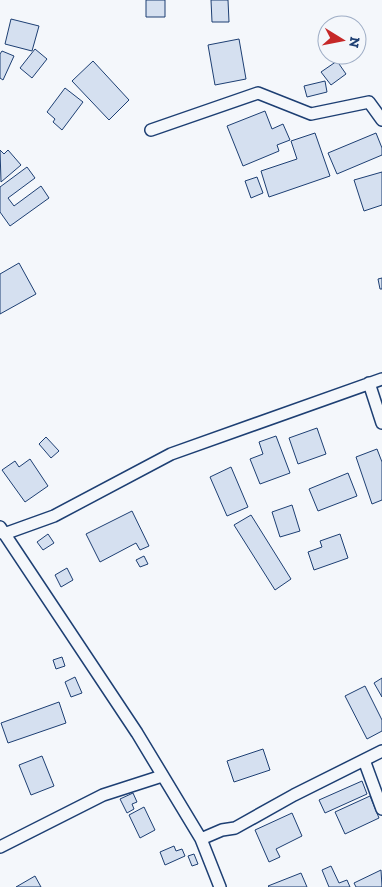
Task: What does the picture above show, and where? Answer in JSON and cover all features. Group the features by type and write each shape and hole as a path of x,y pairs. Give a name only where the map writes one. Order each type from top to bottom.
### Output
{"street":[{"path":"151,130 258,93 311,114 369,102 382,120"},
{"path":"220,887 201,839 137,733 2,530 54,516 171,454 382,379"},
{"path":"369,383 382,423"},
{"path":"201,839 222,830 235,828 294,795 382,751"},
{"path":"364,760 382,809"},
{"path":"0,847 103,795 162,776"}],"building":[{"path":"146,0 165,0 165,17 146,17"},
{"path":"211,0 228,0 229,22 212,22"},
{"path":"11,19 39,26 32,51 5,44"},
{"path":"239,39 246,79 215,85 208,45"},
{"path":"35,49 47,59 32,78 20,68"},
{"path":"2,51 14,56 3,80 0,78 0,54"},
{"path":"93,61 129,100 109,120 72,81"},
{"path":"331,65 340,65 346,74 331,85 321,72"},
{"path":"325,81 327,92 307,97 304,86"},
{"path":"65,88 83,102 62,130 53,122 55,119 47,112"},
{"path":"265,111 272,129 283,124 290,140 277,145 279,151 243,166 227,126"},
{"path":"315,133 330,176 269,197 261,171 297,159 291,141"},
{"path":"376,133 382,148 382,155 337,174 328,153"},
{"path":"0,150 4,154 8,150 21,165 1,182"},
{"path":"27,167 35,178 8,198 14,206 41,186 49,198 10,226 0,212 0,187"},
{"path":"382,172 382,205 364,211 354,180"},
{"path":"257,177 263,193 251,198 245,181"},
{"path":"19,263 36,294 0,314 0,274"},
{"path":"382,278 382,289 380,289 378,279"},
{"path":"317,428 326,454 298,464 289,438"},
{"path":"276,436 290,473 260,484 250,459 263,454 259,442"},
{"path":"46,437 59,451 51,458 39,444"},
{"path":"377,449 382,462 382,500 372,504 356,457"},
{"path":"30,459 48,486 25,502 2,470 15,461 19,467"},
{"path":"231,467 248,507 227,516 210,477"},
{"path":"348,473 357,496 318,511 309,489"},
{"path":"292,505 300,531 280,537 272,512"},
{"path":"132,511 149,546 140,550 136,543 100,562 86,534"},
{"path":"251,515 291,579 275,590 234,525"},
{"path":"48,534 54,543 43,550 37,542"},
{"path":"340,534 348,558 314,570 308,552 322,547 320,541"},
{"path":"144,556 148,564 140,567 136,560"},
{"path":"67,568 73,580 61,587 55,575"},
{"path":"62,657 65,666 56,669 53,660"},
{"path":"75,677 82,693 71,697 65,682"},
{"path":"382,678 382,697 374,683"},
{"path":"365,686 382,720 382,731 367,739 345,696"},
{"path":"59,702 66,723 8,743 1,723"},
{"path":"263,749 270,770 234,782 227,761"},
{"path":"42,756 54,786 31,795 19,765"},
{"path":"362,781 367,794 325,813 319,800"},
{"path":"133,793 137,802 132,804 134,809 127,813 120,799"},
{"path":"370,796 379,818 345,834 335,812"},
{"path":"144,807 155,830 140,838 129,815"},
{"path":"292,813 302,836 276,849 280,857 269,862 255,830"},
{"path":"174,846 176,851 182,849 185,856 165,865 160,852"},
{"path":"194,854 198,864 192,866 188,856"},
{"path":"331,866 339,883 347,880 350,887 329,887 322,870"},
{"path":"381,870 382,887 356,887 354,883"},
{"path":"301,873 307,887 268,886"},
{"path":"35,876 41,887 16,887"}]}
